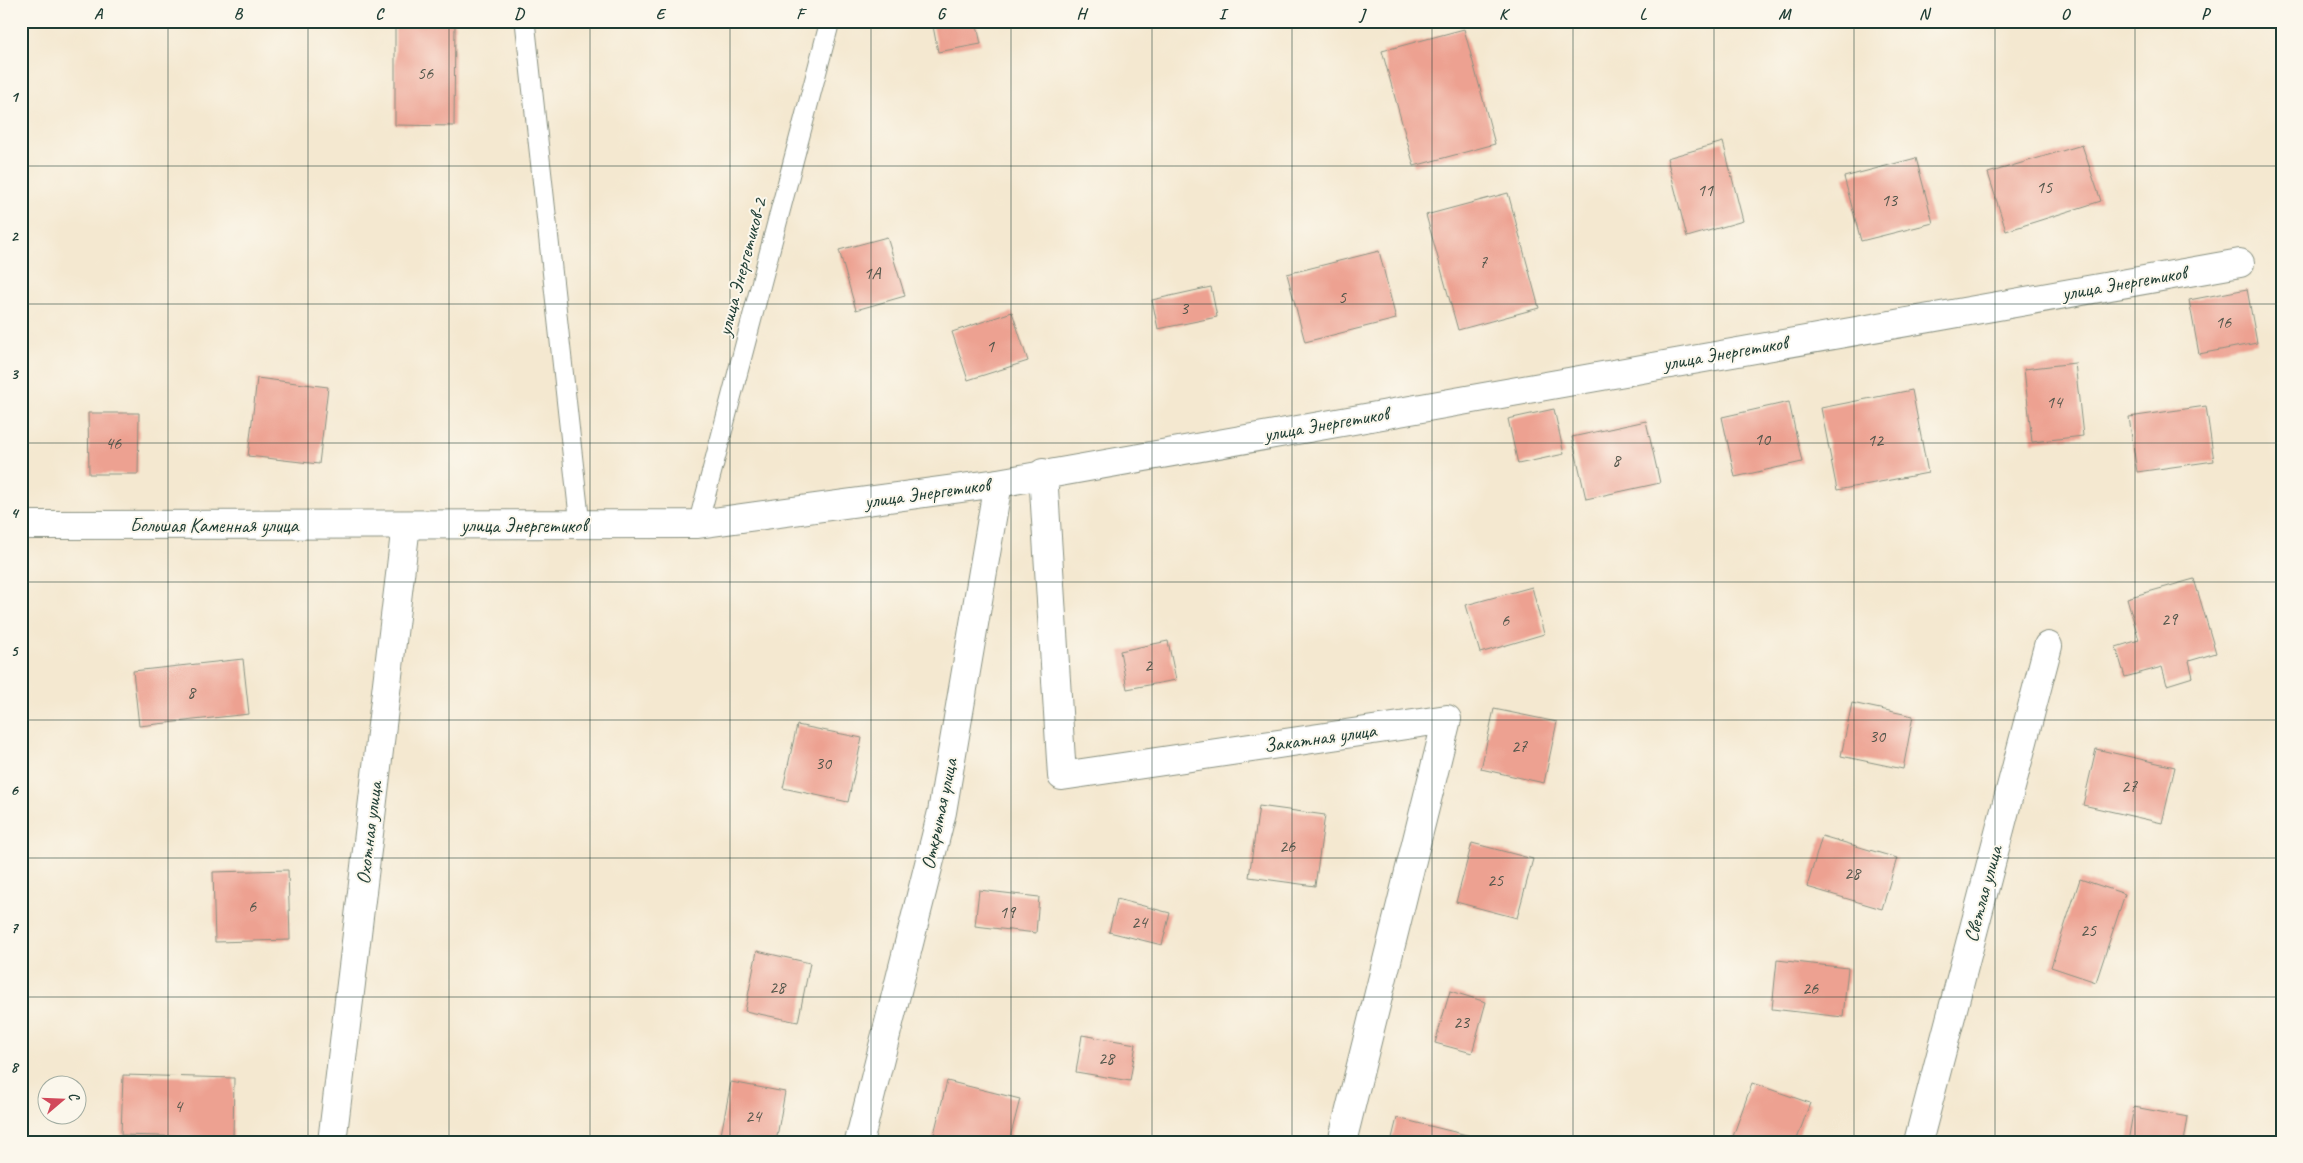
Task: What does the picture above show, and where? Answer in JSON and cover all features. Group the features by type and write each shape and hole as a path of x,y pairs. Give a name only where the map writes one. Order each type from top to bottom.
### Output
{"street":[{"name":"улица Энергетиков","path":"406,525 698,524 998,483 1043,473 2240,263"},
{"name":"Закатная улица","path":"1043,473 1062,776 1447,719 1342,1142"},
{"name":"Открытая улица","path":"859,1142 942,812 998,483"},
{"name":"Большая Каменная улица","path":"21,524 406,525"},
{"name":"Охотная улица","path":"332,1142 406,525"},
{"name":"Светлая улица","path":"1918,1142 2048,646"}],"lane":[{"path":"525,21 580,525"},
{"name":"улица Энергетиков-2","path":"698,524 830,21"}],"building":[{"path":"395,21 455,21 454,126 395,125"},
{"path":"932,21 976,21 981,44 938,52"},
{"path":"1464,29 1495,144 1414,166 1382,51"},
{"path":"1723,142 1743,221 1687,237 1667,158"},
{"path":"2082,145 2101,201 2006,231 1988,173"},
{"path":"1916,158 1933,223 1861,241 1844,177"},
{"path":"1508,193 1539,308 1458,330 1426,215"},
{"path":"887,237 905,296 856,310 839,250"},
{"path":"1379,251 1396,319 1305,342 1287,274"},
{"path":"1211,287 1217,317 1158,329 1152,300"},
{"path":"2247,289 2257,343 2199,354 2189,300"},
{"path":"1012,312 1028,361 968,380 952,332"},
{"path":"2075,363 2083,436 2032,442 2024,369"},
{"path":"257,378 328,387 319,464 248,456"},
{"path":"1912,390 1928,473 1837,490 1821,408"},
{"path":"1789,402 1802,462 1735,477 1722,417"},
{"path":"2206,406 2214,461 2137,472 2129,417"},
{"path":"1554,409 1564,454 1518,464 1508,419"},
{"path":"88,413 139,413 138,474 89,474"},
{"path":"1646,421 1660,483 1586,499 1572,437"},
{"path":"2194,579 2216,653 2189,661 2193,677 2167,685 2162,667 2125,677 2116,647 2139,640 2127,598"},
{"path":"1532,587 1544,634 1480,653 1466,605"},
{"path":"1168,641 1176,680 1127,689 1120,651"},
{"path":"243,659 249,714 139,726 133,671"},
{"path":"1852,703 1913,716 1903,769 1841,756"},
{"path":"1494,709 1557,722 1544,783 1481,769"},
{"path":"797,725 862,738 848,802 783,788"},
{"path":"2096,749 2175,767 2162,823 2083,805"},
{"path":"1259,806 1325,815 1315,886 1249,877"},
{"path":"1822,836 1897,858 1882,909 1807,887"},
{"path":"1472,843 1533,859 1517,918 1456,902"},
{"path":"288,870 290,940 215,942 213,872"},
{"path":"2080,879 2125,894 2096,982 2051,967"},
{"path":"979,890 1039,897 1036,933 975,926"},
{"path":"1117,899 1170,913 1162,945 1109,932"},
{"path":"757,951 810,963 798,1022 745,1011"},
{"path":"1777,960 1848,968 1843,1017 1772,1009"},
{"path":"1450,991 1486,1002 1472,1053 1435,1043"},
{"path":"1082,1035 1136,1044 1130,1081 1076,1072"},
{"path":"123,1075 234,1078 233,1138 121,1135"},
{"path":"947,1081 1020,1099 1009,1142 932,1142"},
{"path":"731,1082 785,1092 776,1142 720,1140"},
{"path":"1752,1083 1810,1103 1796,1142 1731,1142"},
{"path":"2134,1107 2188,1117 2184,1142 2128,1142"},
{"path":"1397,1118 1471,1136 1469,1142 1391,1142"}]}
